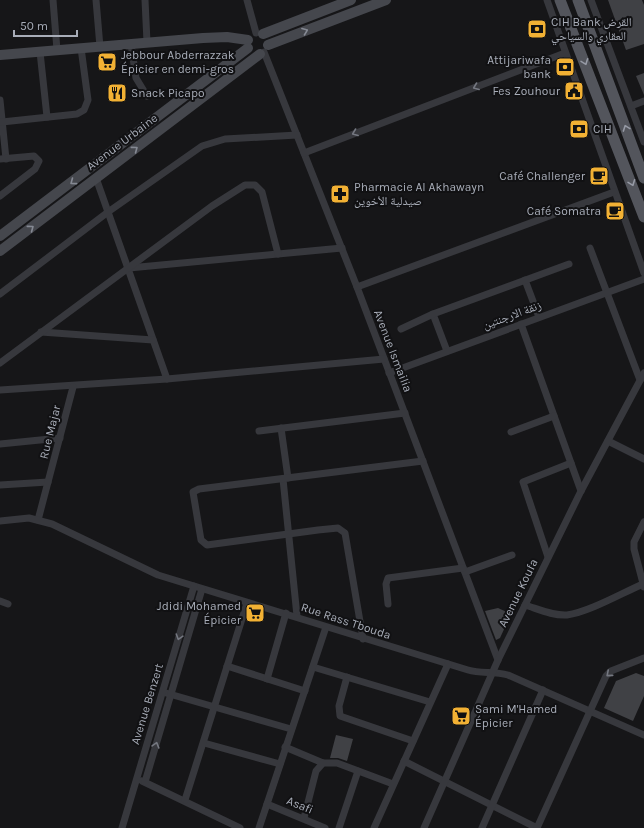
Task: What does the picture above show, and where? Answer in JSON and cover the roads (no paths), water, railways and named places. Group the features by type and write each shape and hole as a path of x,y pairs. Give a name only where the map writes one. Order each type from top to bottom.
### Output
{"main road":[{"path":"560,0 644,218"},
{"path":"578,0 644,178"}],"street":[{"path":"53,0 58,50"},
{"path":"96,0 100,47"},
{"path":"145,0 148,42"},
{"path":"0,55 227,36 254,39 267,38 264,50 253,53 254,39 247,0"},
{"name":"Avenue Urbaine","path":"0,236 254,39 351,0"},
{"name":"Avenue Urbaine","path":"0,251 264,50 386,0"},
{"path":"546,0 644,273"},
{"path":"591,0 644,142"},
{"path":"131,44 136,78 147,96"},
{"path":"2,122 77,114 86,108 88,100 81,48"},
{"name":"Avenue Ismailia","path":"264,50 357,287 498,660"},
{"path":"40,52 47,117"},
{"path":"304,152 565,54"},
{"path":"0,100 3,159 34,156 39,161 35,169 0,196"},
{"path":"630,106 644,101"},
{"path":"0,294 108,212 191,153 212,142 297,135"},
{"path":"96,178 167,379"},
{"path":"0,363 212,206 239,188 250,184 255,185 262,192 278,254"},
{"path":"357,287 614,192"},
{"path":"128,268 342,248"},
{"path":"590,248 642,376"},
{"path":"401,329 433,314 569,264"},
{"name":"زنقة الارجنتين","path":"389,373 644,279"},
{"path":"524,280 539,317"},
{"path":"433,314 447,351"},
{"path":"520,324 581,491"},
{"path":"41,332 153,340"},
{"path":"0,390 72,387 384,359"},
{"name":"Avenue Koufa","path":"424,828 492,672 581,491 642,376"},
{"name":"Rue Majar","path":"38,520 72,387"},
{"path":"259,431 405,414"},
{"path":"511,432 554,416"},
{"path":"281,428 297,616"},
{"path":"0,444 60,438"},
{"path":"608,441 644,458"},
{"path":"362,639 345,533 338,528 207,545 201,540 193,492 199,489 423,461"},
{"path":"548,557 523,482 571,464"},
{"path":"0,485 48,482"},
{"name":"Rue Rass Tbouda","path":"0,520 18,518 38,520 76,534 158,575 247,603 297,616 362,639 476,673 492,672 508,675 644,735"},
{"path":"525,605 552,613 566,615 578,612 644,585 634,549 634,542 644,522"},
{"path":"388,604 386,584 388,578 464,570 512,555"},
{"name":"Avenue Benzert","path":"122,828 194,586"},
{"name":"Avenue Benzert","path":"146,782 202,589"},
{"path":"0,601 8,604"},
{"path":"185,800 247,603"},
{"path":"267,679 286,613"},
{"path":"260,828 285,747 326,627"},
{"path":"404,761 537,828 606,676 611,671 644,658"},
{"path":"374,828 448,664"},
{"path":"227,666 305,691"},
{"path":"313,667 430,702"},
{"path":"346,677 339,706 340,716 413,741"},
{"path":"482,828 543,690"},
{"path":"162,692 291,729"},
{"path":"204,743 280,764"},
{"path":"285,747 322,764 337,763 393,784"},
{"path":"304,818 316,772 322,764"},
{"path":"338,828 358,771"},
{"path":"137,778 240,828"},
{"name":"Asafi","path":"267,804 304,818 325,828"}],"place":[{"name":"CIH Bank القرض العقاري والسياحي","path":"537,29"},
{"name":"Jebbour Abderrazzak Épicier en demi-gros","path":"107,62"},
{"name":"Attijariwafa bank","path":"565,67"},
{"name":"Fes Zouhour","path":"574,91"},
{"name":"Snack Picapo","path":"117,93"},
{"name":"CIH","path":"579,129"},
{"name":"Café Challenger","path":"599,176"},
{"name":"Pharmacie Al Akhawayn صيدلية الأخوين","path":"340,194"},
{"name":"Café Somatra","path":"615,211"},
{"name":"Jdidi Mohamed Épicier","path":"255,613"},
{"name":"Sami M'Hamed Épicier","path":"461,716"}]}
